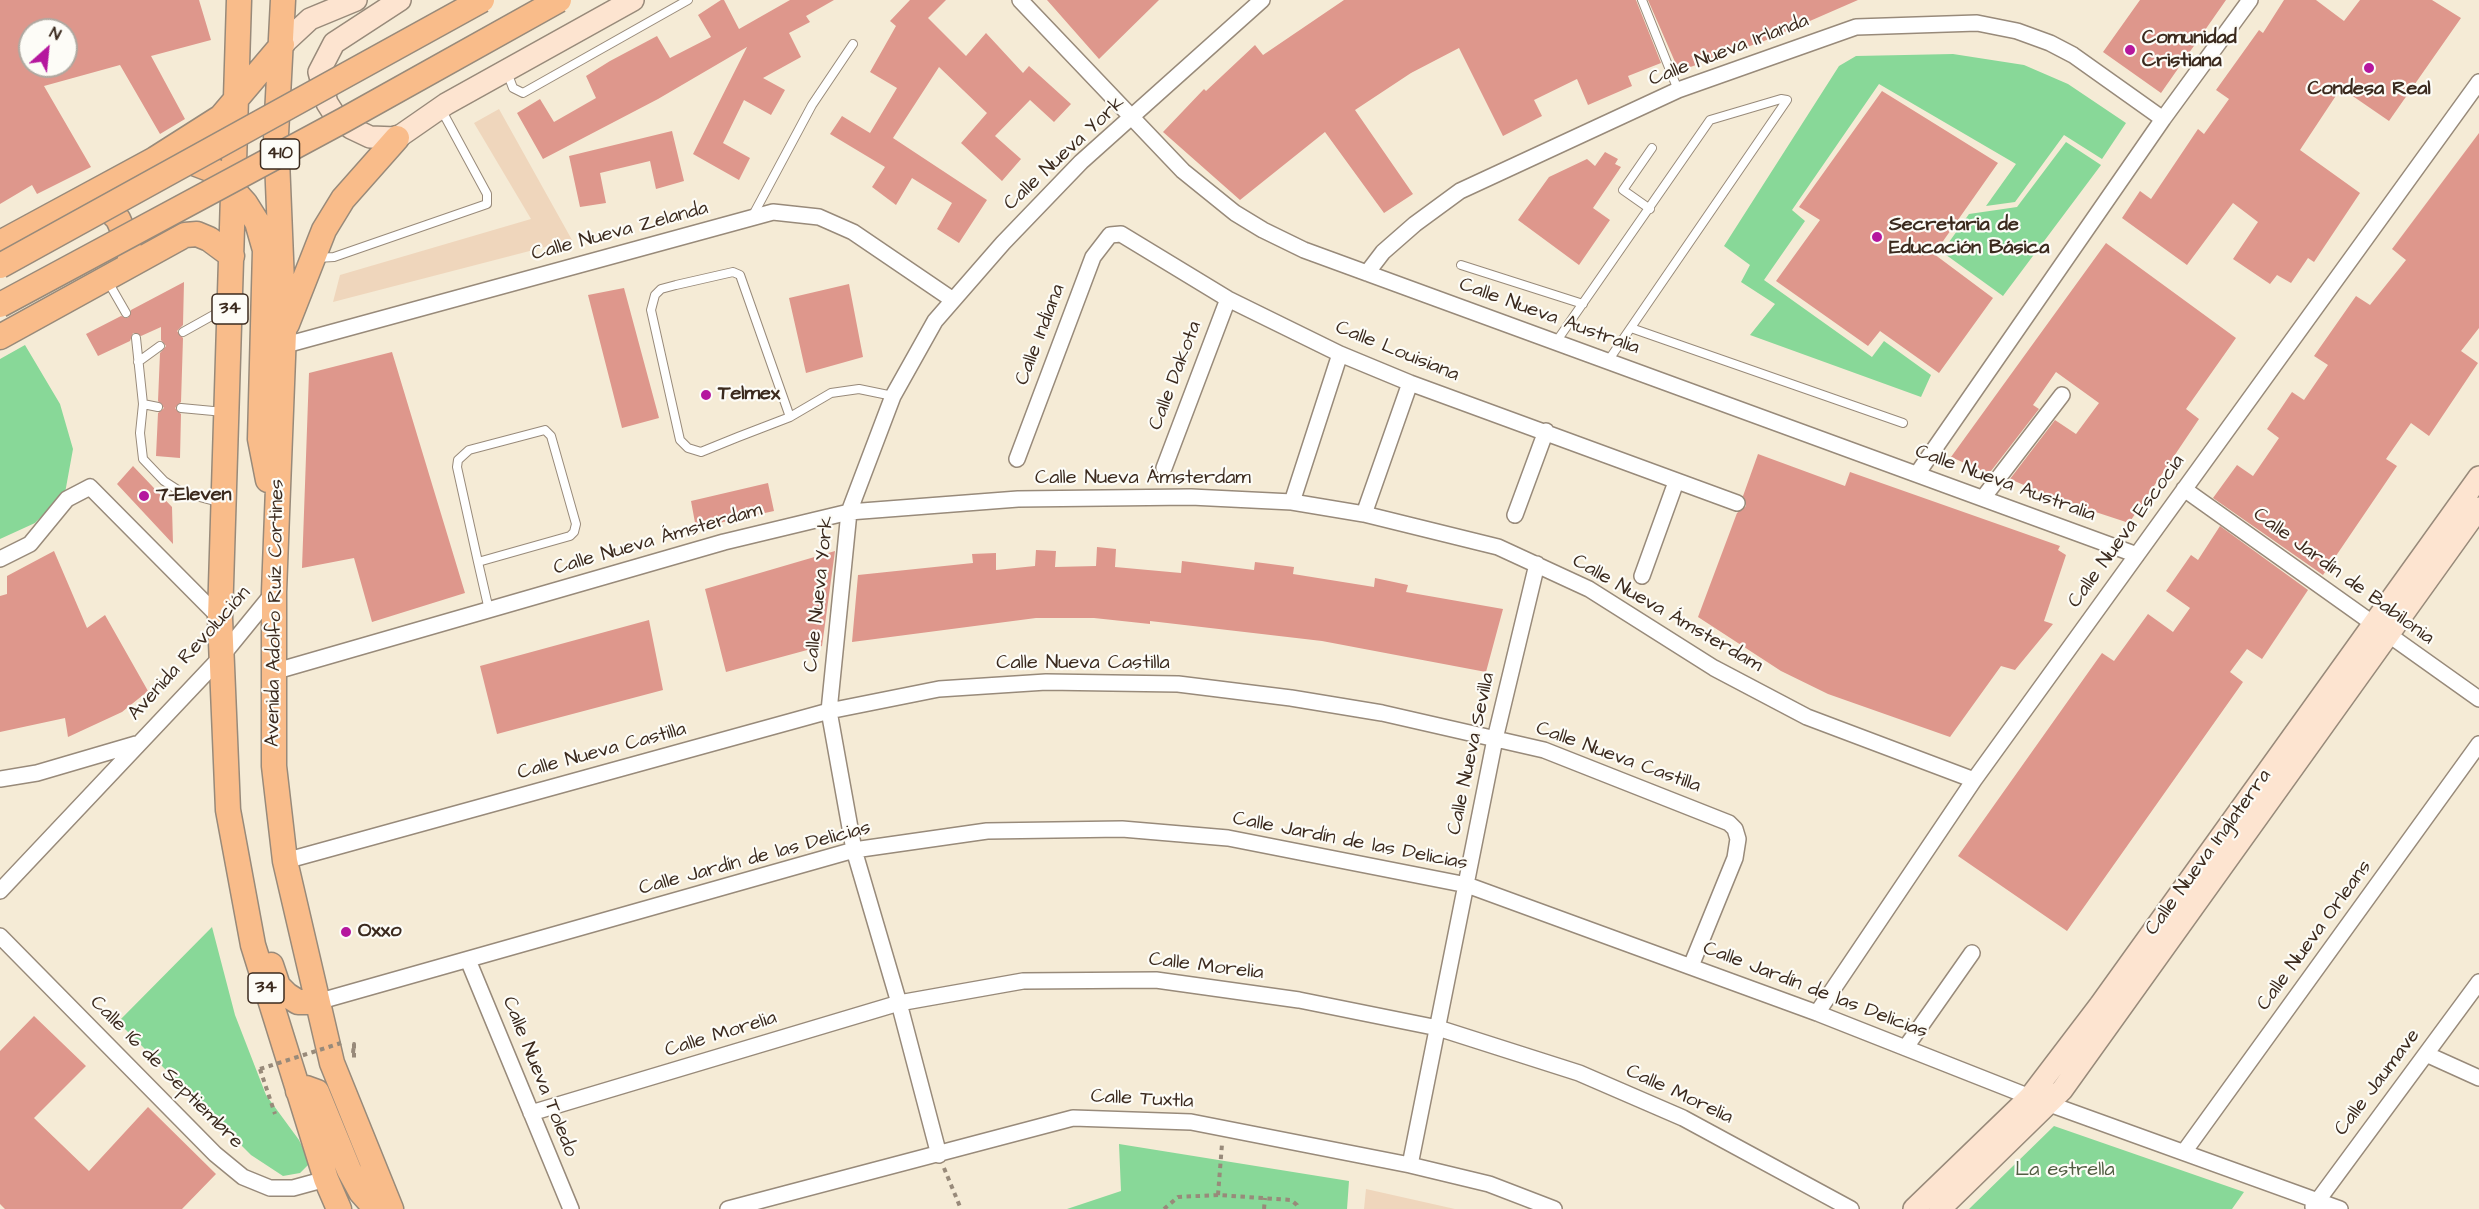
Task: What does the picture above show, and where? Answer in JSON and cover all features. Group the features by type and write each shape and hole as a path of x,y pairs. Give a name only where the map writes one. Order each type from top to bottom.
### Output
{"main road":[{"name":"34","path":"239,0 220,618 228,810 253,945 326,1179 339,1209"},
{"name":"Avenida Adolfo Ruíz Cortines","path":"283,0 276,135 283,339 274,592 274,766 285,861 332,1063 390,1209"},
{"name":"410","path":"0,266 482,0"},
{"name":"410","path":"0,304 334,125 559,0"},
{"path":"0,243 155,159 221,117 282,45"},
{"path":"283,339 324,230 343,199 397,138"},
{"path":"155,159 178,157 217,172 234,190 257,222 265,250 260,439 276,521"},
{"path":"92,193 118,219 128,242 130,266"},
{"path":"0,337 185,235 209,238 232,256"},
{"path":"225,760 243,813 272,970 278,986 298,1002 317,1002"},
{"path":"298,1091 306,1088 317,1092 349,1170 361,1192 376,1209"}],"street":[{"path":"282,45 310,19 356,0"},
{"path":"400,0 334,43 326,54 319,72 327,103 334,114 351,128 370,137 397,138 440,108 633,0"},
{"name":"Calle Nueva Australia","path":"1020,0 1183,171 1235,213 1304,250 2137,555"},
{"name":"Calle Nueva York","path":"939,1155 899,1004 854,850 829,711 849,512 893,396 935,321 1003,243 1081,162 1134,117 1262,0"},
{"path":"1917,474 2163,119 2250,0"},
{"name":"Calle Nueva Irlanda","path":"1367,273 1383,252 1415,224 1460,192 1678,90 1856,27 1977,23 2017,31 2050,43 2099,72 2163,119"},
{"name":"Calle Nueva Escocia","path":"1817,1013 1974,780 2479,82"},
{"name":"Calle Nueva Zelanda","path":"283,339 773,212 819,218 853,232 953,300"},
{"name":"Calle Louisiana","path":"1115,234 1129,237 1228,299 1340,354 1410,383 1737,503"},
{"name":"Calle Indiana","path":"1017,459 1093,257 1101,243 1115,234"},
{"name":"Calle Dakota","path":"1164,468 1228,299"},
{"path":"1292,502 1340,354"},
{"path":"1364,514 1410,383"},
{"path":"1983,498 2062,395"},
{"path":"1515,515 1546,431"},
{"name":"Calle Nueva Inglaterra","path":"2380,629 2479,477"},
{"path":"1642,576 1676,482"},
{"path":"0,559 30,544 67,500 90,487 220,618"},
{"name":"Calle Jardín de Babilonia","path":"2184,489 2479,699"},
{"name":"Calle Nueva Ámsterdam","path":"273,672 724,542 849,512 1018,499 1191,498 1292,502 1364,514 1498,547 1589,589 1714,668 1807,717 1974,780"},
{"name":"Calle Nueva Inglaterra","path":"1941,1209 2040,1100 2114,986 2380,629 2479,508"},
{"name":"Calle Nueva Sevilla","path":"1410,1165 1495,739 1537,564"},
{"name":"Avenida Revolución","path":"0,891 221,657 274,592"},
{"name":"Calle Nueva Castilla","path":"285,861 829,711 939,689 1046,682 1178,684 1291,698 1382,713 1544,750 1729,823 1735,830 1737,838 1735,858 1691,966"},
{"path":"0,779 38,773 137,744"},
{"name":"Calle Nueva Orleans","path":"2184,1152 2479,744"},
{"name":"Calle Jardín de las Delicias","path":"317,1002 854,850 987,831 1122,829 1228,838 1467,885 1817,1013 2040,1100 2184,1152 2314,1205 2340,1209"},
{"name":"Calle 16 de Septiembre","path":"0,936 215,1154 243,1177 270,1188 293,1188 326,1179"},
{"path":"1906,1047 1972,953"},
{"name":"Calle Nueva Toledo","path":"468,960 571,1209"},
{"name":"Calle Morelia","path":"531,1113 899,1004 1023,981 1156,980 1299,1000 1438,1028 1580,1073 1631,1094 1758,1157 1851,1209"},
{"name":"Calle Jaumave","path":"2314,1205 2479,982"},
{"path":"2426,1054 2479,1078"},
{"name":"Calle Nueva Inglaterra","path":"1914,1209 2040,1100"},
{"name":"Calle Tuxtla","path":"728,1209 1073,1118 1191,1122 1410,1165 1489,1184 1554,1209"}],"lane":[{"path":"507,70 513,88 523,93 688,0"},
{"path":"1642,0 1678,90"},
{"path":"751,218 812,105 853,44"},
{"path":"1556,342 1712,119 1781,99 1788,101 1608,361"},
{"path":"313,257 334,257 487,204 487,194 440,108"},
{"path":"1650,208 1623,190 1652,148"},
{"path":"1461,265 1583,304"},
{"path":"790,417 740,275 733,272 676,285 661,290 655,296 651,310 683,446 700,452 790,417 831,393 846,389 893,396"},
{"path":"106,279 126,313"},
{"path":"183,332 230,306"},
{"path":"1631,328 1903,423"},
{"path":"136,338 143,404 140,433 143,459 153,472 181,492 224,503"},
{"path":"138,362 160,346"},
{"path":"143,404 158,407"},
{"path":"181,408 227,412"},
{"path":"478,562 570,536 574,532 576,524 551,436 545,430 469,450 458,460 478,562 489,610"}],"path":[{"path":"275,1114 260,1069 341,1043"},
{"path":"1218,1195 1223,1129"},
{"path":"939,1155 962,1209"},
{"path":"1164,1209 1178,1197 1218,1195 1291,1200 1298,1209"},
{"path":"1264,1209 1265,1198"}],"shaded area":[{"path":"499,109 572,240 333,302 340,275 531,219 474,123"},
{"path":"1366,1189 1455,1209 1364,1209"}],"green space":[{"path":"1953,54 2024,65 2068,84 2126,123 2102,159 2064,135 2015,202 1986,206 2016,164 1879,84 1792,210 1805,221 1764,280 1872,357 1884,341 1931,375 1921,397 1750,335 1775,304 1741,282 1750,265 1724,246 1839,66 1856,56"},
{"path":"2066,142 2101,165 2003,296 1942,252 1969,214 2017,207"},
{"path":"25,345 60,404 73,449 65,493 35,523 0,539 0,359"},
{"path":"212,927 235,1015 266,1095 299,1140 310,1163 300,1173 283,1176 251,1155 118,1022"},
{"name":"La estrella","path":"2054,1126 2244,1192 2232,1209 1969,1209"},
{"path":"1119,1144 1349,1181 1347,1209 1067,1209 1121,1191"}],"building":[{"path":"0,0 199,0 211,40 151,56 185,119 160,134 120,65 78,77 78,18 18,18 18,78 73,78 44,86 91,167 37,194 32,185 0,204"},
{"path":"724,0 739,29 790,0 834,0 806,16 810,22 789,33 801,57 763,78 785,90 771,115 744,100 723,143 750,158 739,180 693,154 747,47 658,99 543,159 517,113 540,99 554,122 596,98 586,76 610,61 657,36 670,58 711,37 698,15"},
{"path":"910,0 946,0 928,18 966,56 986,33 1023,73 1029,66 1071,104 1054,122 1030,100 995,136 1021,159 1002,181 961,143 987,113 939,67 893,138 987,200 959,243 937,229 952,203 912,178 896,205 872,187 885,167 830,134 842,116 870,133 897,88 870,72 896,26 890,21"},
{"path":"1047,0 1159,0 1099,59"},
{"path":"1344,0 1636,0 1661,63 1628,76 1632,86 1588,105 1577,79 1534,100 1542,116 1503,136 1459,48 1411,73 1355,110 1413,194 1384,213 1325,132 1240,200 1163,132 1204,89 1206,91 1255,45 1263,55"},
{"path":"1648,0 1858,0 1764,41 1679,71"},
{"path":"2140,0 2226,0 2161,93 2103,52"},
{"path":"2284,0 2316,0 2344,21 2360,0 2432,0 2461,18 2389,121 2341,88 2300,150 2360,193 2314,262 2308,258 2291,283 2277,275 2270,284 2233,259 2258,222 2233,203 2187,265 2122,218 2140,191 2151,199 2198,129 2204,134 2229,99 2216,90 2259,30 2263,33"},
{"name":"Secretaria de Educación Básica","path":"1882,91 1998,163 1934,254 1993,298 1939,373 1880,331 1868,346 1776,281 1820,220 1799,207"},
{"path":"672,131 684,181 656,189 650,161 600,173 606,203 580,207 569,156"},
{"path":"2479,133 2479,328 2461,351 2478,363 2429,436 2411,423 2386,459 2397,466 2323,575 2213,498 2237,465 2253,476 2279,438 2267,429 2292,392 2304,400 2328,365 2314,356 2356,296 2370,305 2406,260 2392,249"},
{"path":"1605,152 1618,159 1615,164 1621,167 1593,208 1610,220 1579,265 1518,220 1549,177 1587,159 1595,166"},
{"path":"2106,243 2236,338 2186,409 2199,419 2129,523 2056,499 2010,479 2055,420 2076,434 2099,403 2056,372 2033,405 2039,409 1991,471 1987,473 1951,457"},
{"path":"184,282 183,325 177,331 183,338 181,402 175,408 181,414 180,458 156,456 158,413 164,408 158,401 160,353 166,346 161,340 161,327 141,336 133,333 130,341 98,356 86,334 121,316 128,318 131,310"},
{"path":"849,284 863,357 806,373 789,298"},
{"path":"624,288 659,418 622,428 588,295"},
{"path":"392,352 465,593 372,622 354,558 302,568 309,373"},
{"path":"1758,454 1845,486 1850,472 2060,546 2058,550 2066,555 2044,621 2053,624 2015,670 2001,666 1950,737 1828,694 1781,671 1698,617 1737,513 1746,506 1743,496"},
{"name":"7-Eleven","path":"133,466 172,507 173,544 117,484"},
{"path":"768,483 774,511 696,528 691,501"},
{"path":"2220,526 2308,590 2262,659 2247,649 2230,672 2243,682 2067,931 1958,856 2102,653 2114,661 2148,614 2173,632 2190,608 2166,591 2191,555 2198,560"},
{"path":"1097,547 1116,549 1115,567 1181,573 1182,561 1254,570 1255,562 1294,567 1293,574 1374,587 1375,578 1408,585 1406,592 1503,609 1486,672 1322,641 1150,621 1150,624 1094,618 1036,618 852,642 858,575 973,563 972,554 996,553 996,570 1035,566 1036,550 1056,551 1055,567 1096,566"},
{"path":"54,551 87,628 105,615 148,691 122,712 68,737 65,718 0,732 0,596 7,594 7,576"},
{"path":"835,551 822,646 726,672 705,589"},
{"path":"649,620 663,690 497,734 480,666"},
{"path":"34,1016 86,1066 34,1118 89,1171 148,1107 216,1174 182,1209 5,1209 0,1204 0,1051"}],"place":[{"name":"Comunidad Cristiana","path":"2130,50"},
{"name":"Condesa Real","path":"2369,68"},
{"name":"Secretaria de Educación Básica","path":"1877,237"},
{"name":"Telmex","path":"706,395"},
{"name":"7-Eleven","path":"144,496"},
{"name":"Oxxo","path":"346,932"}]}
